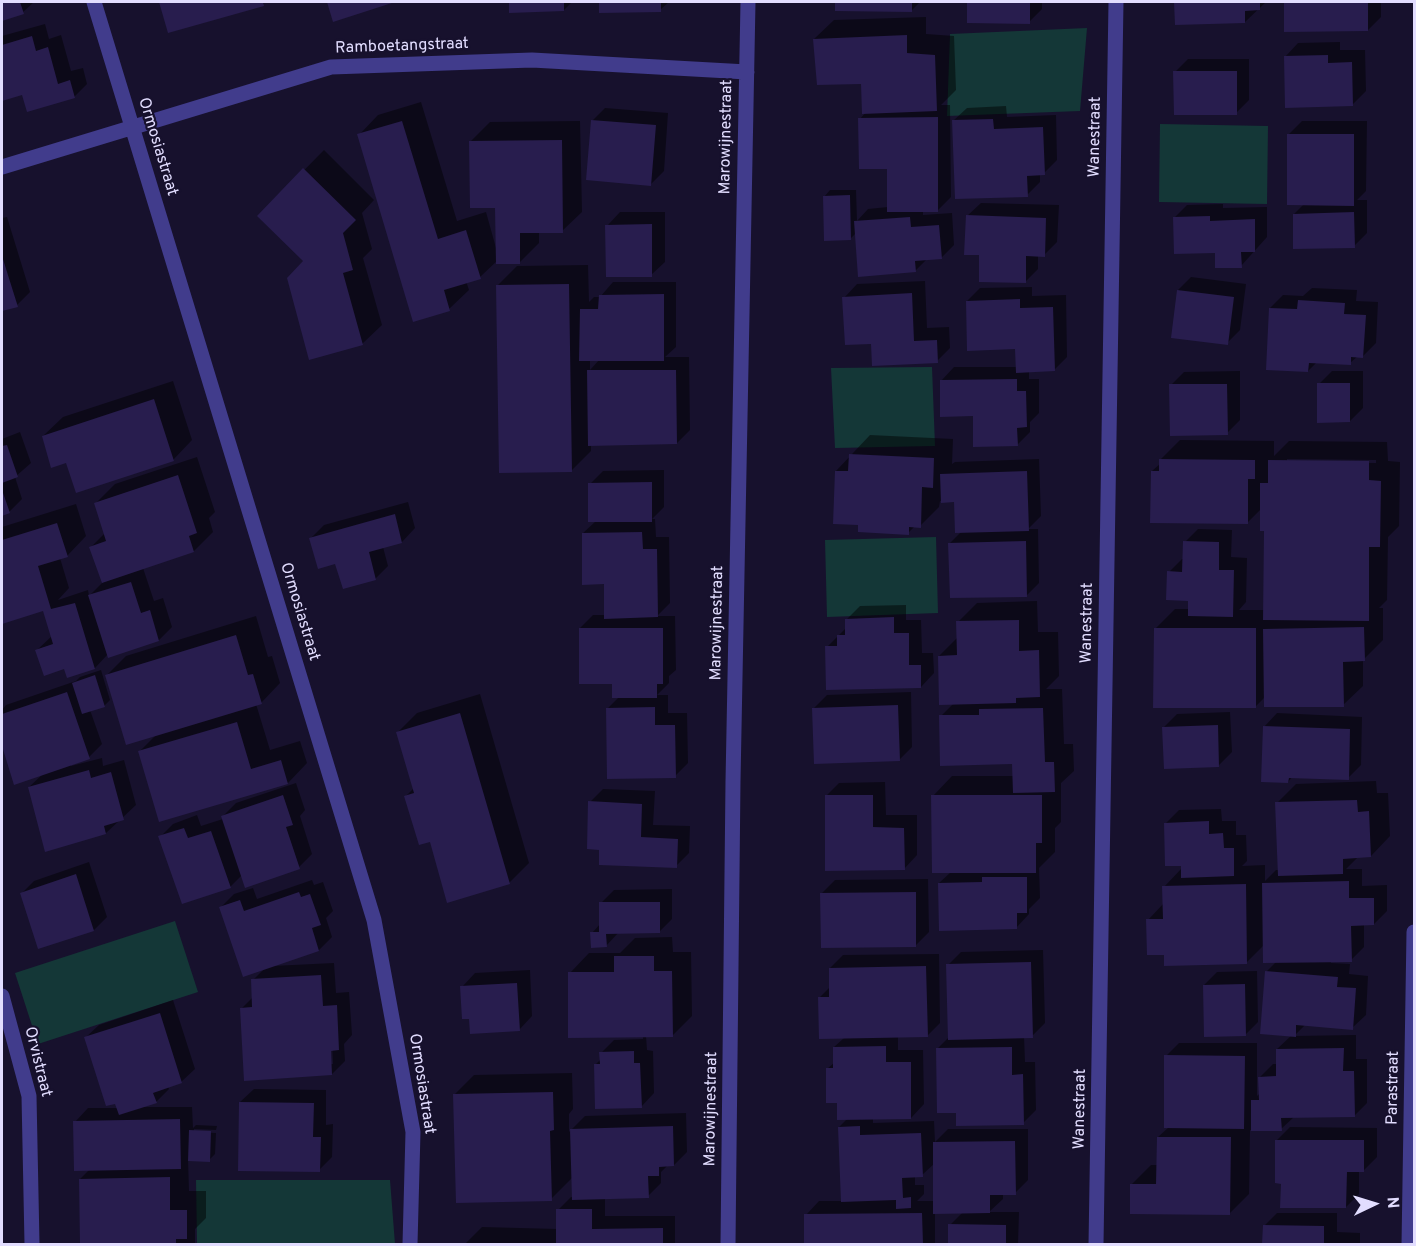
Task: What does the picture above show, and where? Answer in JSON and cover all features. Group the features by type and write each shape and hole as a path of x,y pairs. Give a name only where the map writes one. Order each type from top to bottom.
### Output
{"street":[{"name":"Ormosiastraat","path":"93,2 374,920 413,1132 410,1245"},
{"name":"Marowijnestraat","path":"728,1245 733,781 748,2"},
{"name":"Wanestraat","path":"1096,1245 1116,2"},
{"name":"Ramboetangstraat","path":"2,167 331,67 532,60 747,72"},
{"name":"Parastraat","path":"1408,1245 1414,932"},
{"name":"Orvistraat","path":"2,996 29,1096 32,1245"}],"green space":[{"path":"1087,28 1080,111 947,116 950,34"},
{"path":"1160,124 1268,126 1267,204 1159,202"},
{"path":"932,367 935,446 835,448 831,368"},
{"path":"936,537 938,613 827,617 825,540"},
{"path":"175,921 198,992 38,1044 15,973"},
{"path":"196,1180 390,1180 395,1244 197,1244"}],"building":[{"path":"2,2 20,2 24,14 2,21"},
{"path":"159,2 263,2 264,6 168,33"},
{"path":"327,2 395,2 333,22"},
{"path":"509,2 564,2 564,11 509,13"},
{"path":"599,2 661,2 661,12 599,13"},
{"path":"835,2 912,2 912,12 835,11"},
{"path":"967,2 1030,2 1030,24 967,23"},
{"path":"1174,2 1260,2 1260,10 1245,11 1245,23 1175,25"},
{"path":"1284,2 1368,2 1368,31 1284,32"},
{"path":"907,35 907,53 935,55 937,111 862,114 861,84 817,85 813,39"},
{"path":"32,36 36,51 48,47 58,84 70,80 75,98 27,112 22,95 2,101 2,45"},
{"path":"1328,55 1328,63 1352,62 1353,106 1285,108 1284,56"},
{"path":"1173,71 1237,71 1237,115 1174,115"},
{"path":"938,117 938,212 887,212 887,169 859,169 858,118"},
{"path":"993,119 994,129 1043,127 1045,175 1027,176 1028,197 955,199 952,120"},
{"path":"591,120 656,125 651,186 586,180"},
{"path":"402,121 438,239 466,230 481,279 444,290 450,311 413,322 357,134"},
{"path":"1287,134 1354,134 1354,206 1287,205"},
{"path":"562,140 563,233 520,233 520,264 496,264 495,208 470,208 469,141"},
{"path":"303,168 356,220 343,233 353,270 343,273 363,345 309,360 287,278 303,261 257,216"},
{"path":"850,195 851,240 824,241 823,196"},
{"path":"1354,212 1355,248 1293,249 1293,214"},
{"path":"966,215 1046,218 1045,257 1026,256 1026,283 979,282 979,255 964,255"},
{"path":"1210,216 1210,221 1255,219 1255,252 1241,252 1242,268 1215,268 1215,253 1174,254 1173,217"},
{"path":"910,217 911,227 939,225 942,259 915,261 916,272 858,277 854,221"},
{"path":"652,224 652,277 606,277 605,225"},
{"path":"2,256 18,307 2,311"},
{"path":"569,284 572,472 499,473 496,285"},
{"path":"1177,290 1234,297 1228,345 1171,338"},
{"path":"912,293 914,341 937,340 938,363 872,366 871,344 845,345 842,297"},
{"path":"664,294 664,361 579,361 580,309 598,309 599,295"},
{"path":"1020,299 1020,308 1053,307 1055,371 1016,373 1015,349 967,351 966,301"},
{"path":"1298,300 1345,303 1344,314 1366,315 1363,358 1351,357 1351,365 1309,363 1308,372 1266,370 1269,308 1297,309"},
{"path":"587,370 676,370 677,444 588,446"},
{"path":"1017,379 1017,391 1026,391 1027,427 1017,428 1018,446 973,447 973,416 940,417 940,380"},
{"path":"1317,383 1350,383 1350,422 1317,423"},
{"path":"1169,384 1227,384 1228,435 1170,436"},
{"path":"154,399 174,461 76,493 66,463 51,468 42,436"},
{"path":"7,445 18,477 2,483 2,446"},
{"path":"849,454 934,458 933,488 922,487 921,528 909,527 909,535 858,532 858,525 833,524 835,471 848,471"},
{"path":"1159,459 1255,460 1255,479 1248,479 1248,524 1150,523 1151,471 1159,471"},
{"path":"1268,460 1369,461 1369,480 1381,481 1380,547 1369,547 1369,621 1263,620 1264,531 1260,531 1260,483 1268,483"},
{"path":"1027,471 1029,531 955,533 954,502 941,503 940,474"},
{"path":"178,475 197,533 189,536 194,552 102,583 89,547 106,541 94,503"},
{"path":"652,482 652,522 588,522 588,483"},
{"path":"2,490 10,513 2,516"},
{"path":"395,514 402,543 369,552 376,580 343,589 335,564 318,569 309,538"},
{"path":"57,523 68,557 38,566 51,609 75,603 95,669 67,678 64,669 44,676 35,650 53,644 43,611 2,624 2,540"},
{"path":"642,532 643,549 657,549 658,617 604,619 604,584 582,585 582,533"},
{"path":"1026,541 1027,597 950,598 948,543"},
{"path":"1183,541 1219,542 1219,570 1234,570 1233,617 1188,616 1188,601 1166,600 1167,571 1182,572"},
{"path":"131,582 141,613 150,610 159,641 108,658 88,595"},
{"path":"894,617 894,633 909,633 909,665 921,665 921,688 826,690 825,646 837,646 837,635 845,635 845,619"},
{"path":"1019,620 1019,651 1039,650 1040,697 1016,698 1016,703 939,705 938,656 957,655 956,621"},
{"path":"1364,627 1365,661 1343,662 1344,707 1264,707 1263,629"},
{"path":"579,628 663,628 663,684 657,684 657,698 612,698 612,684 579,684"},
{"path":"1154,628 1256,628 1256,708 1153,708"},
{"path":"236,635 248,675 253,674 262,704 126,745 105,675"},
{"path":"95,675 105,707 82,714 72,683"},
{"path":"67,692 90,759 14,785 2,746 2,714"},
{"path":"898,705 900,761 814,764 812,708"},
{"path":"655,707 655,725 675,725 676,778 607,779 606,708"},
{"path":"1043,708 1045,762 1054,762 1055,792 1013,793 1012,764 940,766 939,715 979,715 979,709"},
{"path":"460,713 510,884 447,903 430,842 419,845 404,796 414,793 396,732"},
{"path":"237,722 251,769 281,760 288,784 159,822 138,751"},
{"path":"1218,725 1219,767 1164,769 1162,727"},
{"path":"1263,726 1350,729 1349,780 1289,778 1288,783 1261,782"},
{"path":"89,770 91,778 111,772 124,820 104,826 106,834 45,852 28,787"},
{"path":"283,795 293,825 286,827 300,869 245,888 221,816"},
{"path":"825,795 873,795 873,827 904,828 905,870 825,871"},
{"path":"931,795 1042,795 1042,843 1036,843 1036,873 932,873"},
{"path":"1357,800 1358,812 1369,811 1371,857 1343,859 1343,874 1278,876 1275,802"},
{"path":"588,801 642,804 641,837 678,839 677,868 599,865 599,850 587,849"},
{"path":"1209,821 1209,834 1223,833 1224,848 1234,848 1234,876 1181,878 1181,866 1165,866 1164,823"},
{"path":"184,828 188,838 211,831 231,888 182,904 158,836"},
{"path":"76,874 94,931 38,949 20,893"},
{"path":"982,877 1027,877 1027,913 1017,913 1017,929 939,931 938,883 982,882"},
{"path":"1349,881 1349,898 1374,898 1374,925 1351,926 1352,962 1263,963 1262,883"},
{"path":"1246,884 1247,964 1164,966 1164,955 1147,955 1146,919 1163,919 1162,886"},
{"path":"299,892 301,897 310,894 321,925 312,928 319,951 243,977 219,907 240,900 244,911"},
{"path":"916,892 916,947 821,948 820,893"},
{"path":"599,902 660,902 660,933 606,934 607,947 591,948 590,932 599,932"},
{"path":"614,956 654,956 654,971 672,971 673,1037 568,1038 568,972 614,972"},
{"path":"1031,962 1033,1038 948,1040 946,964"},
{"path":"926,966 928,1037 819,1039 818,997 829,997 829,968"},
{"path":"1265,971 1338,977 1337,987 1356,988 1353,1030 1296,1025 1296,1037 1260,1034"},
{"path":"321,975 323,1006 337,1005 339,1050 331,1051 332,1075 244,1081 240,1008 252,1007 251,979"},
{"path":"517,983 520,1031 470,1034 469,1019 462,1019 460,986"},
{"path":"1245,984 1246,1036 1204,1037 1203,985"},
{"path":"160,1013 182,1083 153,1093 157,1103 119,1115 115,1104 106,1106 84,1037"},
{"path":"886,1046 886,1062 911,1062 911,1119 837,1120 837,1103 826,1103 826,1068 833,1068 833,1047"},
{"path":"1012,1047 1012,1075 1023,1074 1024,1125 956,1126 956,1113 937,1113 936,1048"},
{"path":"1344,1048 1343,1071 1354,1071 1355,1117 1281,1118 1282,1131 1251,1131 1251,1100 1259,1100 1258,1077 1276,1076 1276,1049"},
{"path":"634,1051 634,1063 640,1063 642,1108 595,1109 594,1064 600,1064 599,1052"},
{"path":"1164,1055 1245,1056 1244,1129 1164,1128"},
{"path":"553,1092 554,1130 550,1131 552,1201 456,1203 453,1094"},
{"path":"239,1102 314,1103 313,1137 321,1137 320,1172 238,1171"},
{"path":"180,1119 181,1169 74,1171 73,1121"},
{"path":"673,1126 674,1166 659,1167 659,1176 648,1176 649,1198 572,1200 570,1129"},
{"path":"860,1126 860,1135 921,1133 923,1177 902,1178 903,1198 911,1197 911,1208 896,1209 896,1200 841,1202 838,1127"},
{"path":"189,1130 211,1131 210,1162 188,1161"},
{"path":"1157,1137 1231,1137 1230,1215 1130,1214 1130,1184 1156,1184"},
{"path":"1275,1140 1364,1140 1364,1172 1347,1172 1346,1208 1280,1208 1281,1184 1275,1183"},
{"path":"1015,1141 1016,1195 990,1195 990,1213 933,1214 933,1142"},
{"path":"170,1177 170,1210 187,1210 187,1239 176,1239 176,1244 80,1244 79,1179"},
{"path":"556,1209 592,1209 592,1229 663,1228 663,1244 556,1244"},
{"path":"922,1213 923,1244 804,1244 804,1214"},
{"path":"948,1224 1006,1225 1006,1244 948,1244"},
{"path":"1263,1225 1324,1226 1324,1244 1262,1244"}]}
